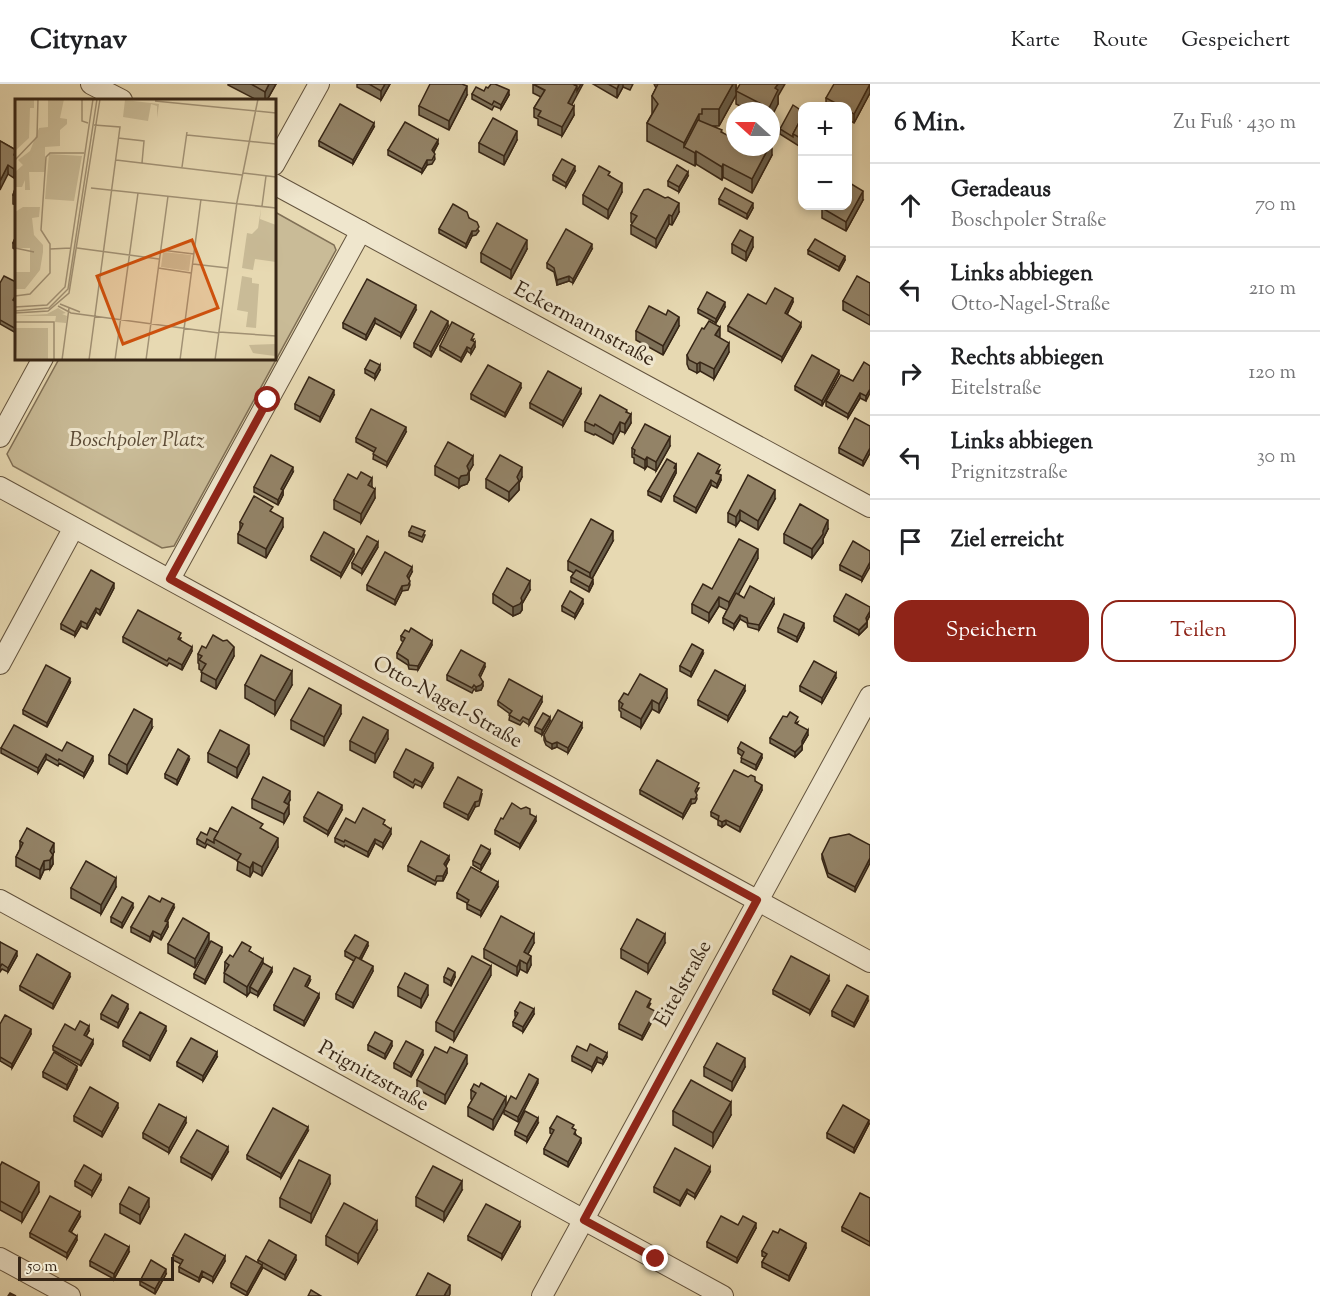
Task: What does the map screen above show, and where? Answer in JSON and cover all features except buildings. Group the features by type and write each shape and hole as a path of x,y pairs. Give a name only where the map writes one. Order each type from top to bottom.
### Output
{"street":[{"path":"91,84 120,99"},
{"path":"276,161 319,84"},
{"name":"Eckermannstraße","path":"276,185 870,507"},
{"path":"170,579 361,231"},
{"path":"0,437 42,360"},
{"name":"Otto-Nagel-Straße","path":"0,488 870,962"},
{"path":"0,664 73,529"},
{"name":"Eitelstraße","path":"542,1296 870,696"},
{"name":"Prignitzstraße","path":"0,900 723,1296"},
{"path":"0,1258 70,1296"}],"green space":[{"name":"Boschpoler Platz","path":"276,213 334,245 336,250 276,360"},
{"name":"Boschpoler Platz","path":"58,360 276,360 174,546 162,548 13,466 7,454"}],"route":[{"path":"268,400 170,579 757,900 584,1220 656,1259"}]}
